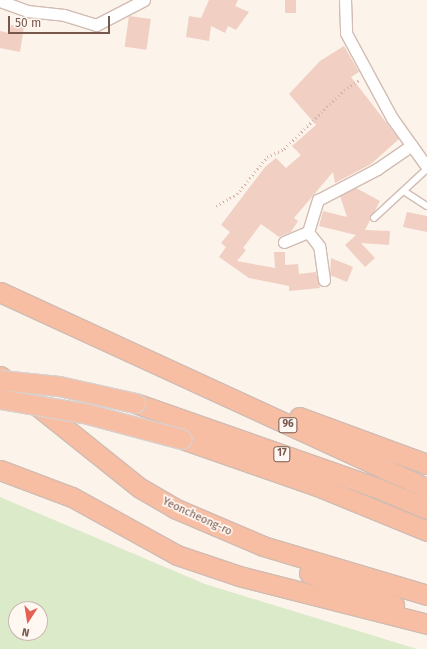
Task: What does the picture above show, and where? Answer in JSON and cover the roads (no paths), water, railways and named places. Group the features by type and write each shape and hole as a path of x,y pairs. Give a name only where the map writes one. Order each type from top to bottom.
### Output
{"highway":[{"name":"96","path":"0,292 427,488"},
{"path":"150,360 427,464"},
{"name":"Yeoncheong-ro","path":"0,376 140,488 174,508 263,546 427,595"},
{"name":"17","path":"0,380 60,386 135,403 375,487 427,509"},
{"name":"17","path":"0,399 84,412 182,439 317,486 427,531"},
{"path":"0,470 72,497 177,555 239,576 427,624"},
{"path":"174,508 250,549 427,617"}],"street":[{"path":"0,1 27,11 64,15 96,25 144,0"},
{"path":"345,0 346,33 368,75 427,168"},
{"path":"308,232 318,200 377,169 412,145"},
{"path":"284,242 308,232"},
{"path":"308,232 319,246 324,280"}],"lane":[{"path":"374,218 427,168"},
{"path":"404,191 427,206"}]}
